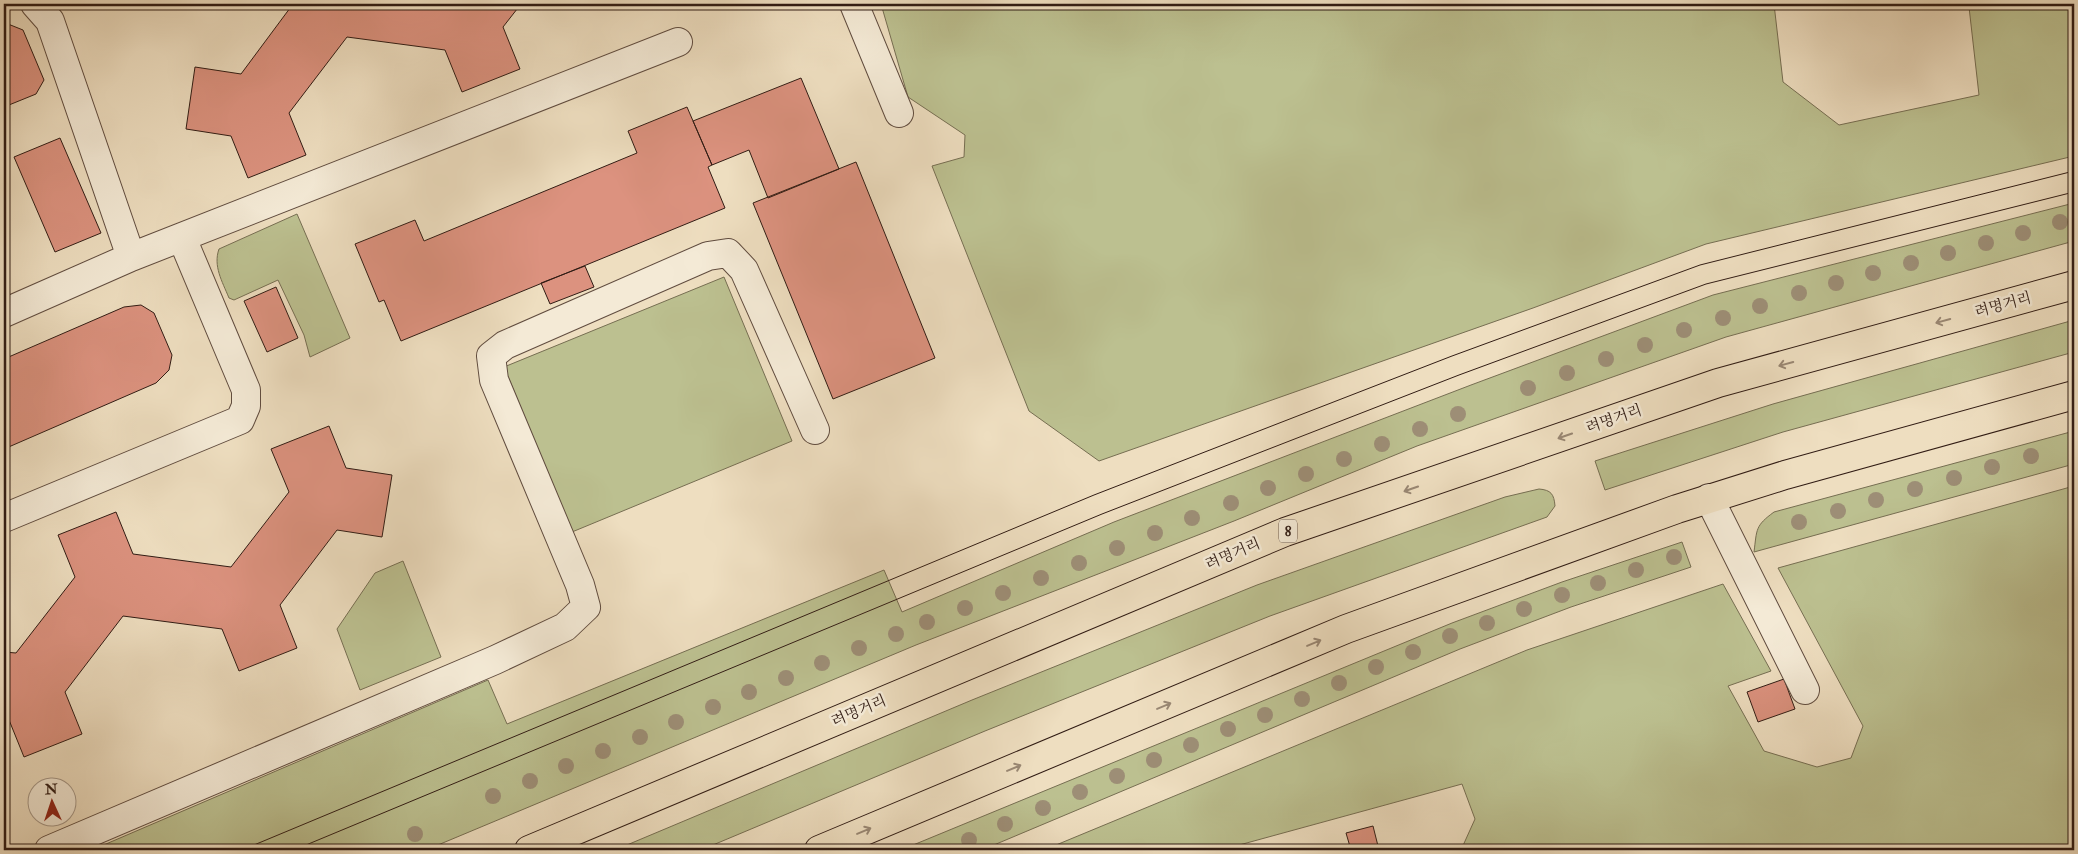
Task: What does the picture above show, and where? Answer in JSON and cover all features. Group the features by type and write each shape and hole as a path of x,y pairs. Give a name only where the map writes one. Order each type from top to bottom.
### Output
{"highway":[{"name":"려명거리","path":"528,850 1285,532 1718,383 2074,285"},
{"path":"819,850 1346,629 1709,498 1795,472 2074,396"}],"street":[{"path":"36,4 50,22 132,257"},
{"path":"854,4 899,113"},
{"path":"4,313 132,257 678,42"},
{"path":"4,518 240,420 246,406 246,390 182,238"},
{"path":"49,850 495,660 565,627 586,607 580,585 494,380 491,356 505,345 708,256 728,253 744,270 816,430"},
{"path":"1709,498 1806,690"}],"green space":[{"path":"881,4 1774,4 1783,82 1839,125 1979,95 1969,7 1971,4 2074,4 2074,156 1706,244 1533,308 1099,461 1029,411 932,166 964,157 965,135 908,97"},
{"path":"2074,203 2074,241 1726,337 1417,446 1234,521 916,645 426,850 92,850 488,680 507,724 884,570 902,612 1114,522 1471,385 1713,295"},
{"path":"297,214 350,338 310,357 304,335 278,280 234,300 229,298 219,274 217,261 219,249"},
{"path":"724,277 792,441 572,532 504,367"},
{"path":"2074,320 2074,352 1783,432 1605,490 1595,461 1773,404"},
{"path":"2074,431 2074,464 1754,552 1760,525 1774,512"},
{"path":"2074,486 2074,850 1461,850 1475,819 1462,784 1221,850 1044,850 1527,650 1723,584 1771,671 1728,686 1764,751 1817,767 1851,758 1863,726 1778,568"},
{"path":"1539,489 1551,493 1554,498 1555,506 1547,517 1270,616 985,731 701,850 615,850 972,700 1257,585 1505,497"},
{"path":"1682,542 1691,567 1571,607 1460,649 982,850 901,850 1452,623 1562,582"},
{"path":"403,561 441,657 360,690 337,629 375,573"}],"building":[{"path":"293,4 521,4 503,27 520,69 462,92 445,50 347,37 289,113 306,155 248,178 231,136 186,129 195,67 241,74"},
{"path":"8,24 23,30 44,80 36,94 4,107 4,25"},
{"path":"801,78 839,169 768,198 749,150 712,165 693,121"},
{"path":"687,107 712,165 708,167 725,208 401,341 384,300 379,302 355,244 415,220 424,241 637,153 628,131"},
{"path":"60,138 101,233 55,252 14,157"},
{"path":"856,162 935,358 833,399 753,203"},
{"path":"585,266 594,287 550,304 541,283"},
{"path":"276,287 298,338 267,352 244,301"},
{"path":"141,305 154,313 172,355 169,370 156,383 4,449 4,359 124,307"},
{"path":"329,426 346,468 392,475 382,537 337,530 280,605 297,648 239,671 222,629 123,616 65,692 82,734 24,757 7,715 4,715 4,652 16,653 75,577 58,535 116,512 133,554 231,567 289,492 271,449"},
{"path":"1784,679 1795,709 1758,722 1747,692"},
{"path":"1373,826 1379,850 1351,850 1346,833"}],"tram line":[{"path":"242,850 1094,495 1452,356 1700,265 2074,171"},
{"path":"294,850 1102,514 1459,375 1706,284 2074,192"}]}
